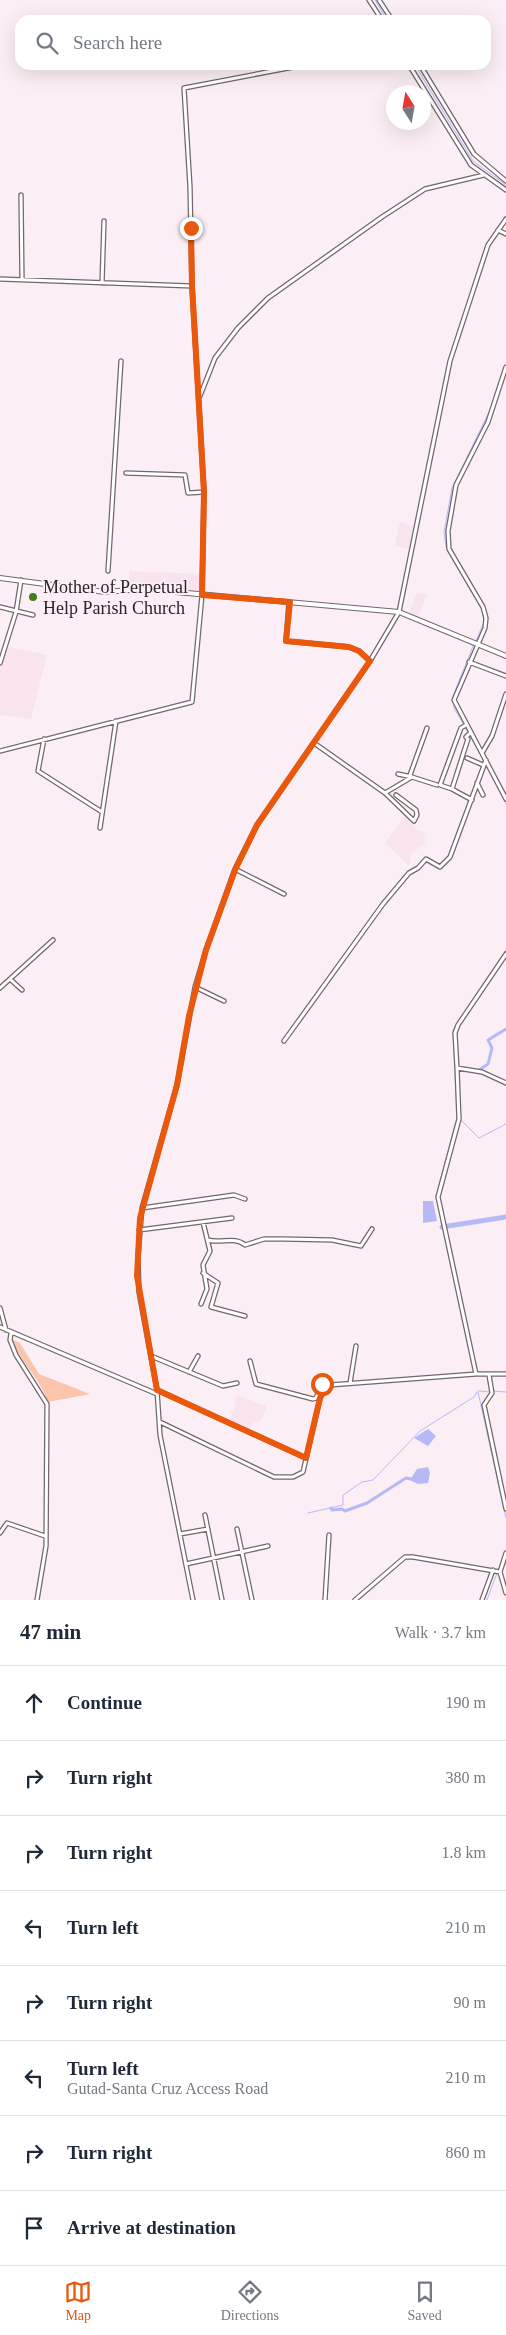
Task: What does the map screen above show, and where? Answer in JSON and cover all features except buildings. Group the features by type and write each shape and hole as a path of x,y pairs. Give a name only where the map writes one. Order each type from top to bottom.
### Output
{"main road":[{"path":"0,578 105,592 142,589 399,612 506,656"}],"street":[{"path":"369,0 379,15"},
{"path":"379,0 389,15"},
{"path":"0,751 192,702 202,595 204,492 200,397 192,286 190,186 184,88 278,70"},
{"path":"413,70 471,165 506,190"},
{"path":"423,70 474,154 506,181"},
{"path":"200,397 215,358 238,328 268,298 382,217 425,189 484,175"},
{"path":"21,194 22,279"},
{"path":"193,1600 160,1435 157,1392 137,1276 142,1208 177,1085 195,987 206,950 235,870 257,825 370,661 399,612 450,361 488,245 506,219"},
{"path":"102,283 104,221"},
{"path":"498,230 506,234"},
{"path":"0,279 192,286"},
{"path":"108,571 121,361"},
{"path":"506,367 488,422 456,485 448,531 450,548 483,607 486,618 485,628 476,644 454,700 506,799"},
{"path":"126,473 185,475 188,493 204,492"},
{"path":"0,664 16,612 21,580"},
{"path":"290,602 286,641 349,647 359,651 370,661"},
{"path":"0,607 33,615"},
{"path":"469,662 506,676"},
{"path":"482,754 492,736 506,694"},
{"path":"100,828 116,720"},
{"path":"466,725 461,728 440,786 452,789 472,800"},
{"path":"412,777 410,775 412,764 427,728"},
{"path":"452,789 464,755 468,739 466,737 470,733"},
{"path":"44,740 38,771 102,812"},
{"path":"314,743 385,793 414,821 417,815 416,810 396,796"},
{"path":"467,758 483,765"},
{"path":"284,1041 383,904 409,873 418,868 426,859 440,867 450,857 486,760"},
{"path":"398,774 437,785"},
{"path":"385,793 412,777"},
{"path":"477,782 483,795"},
{"path":"235,870 284,894"},
{"path":"0,988 53,940"},
{"path":"476,1374 438,1197 459,1119 455,1033 458,1025 506,954"},
{"path":"10,980 22,990"},
{"path":"195,987 224,1001"},
{"path":"457,1068 482,1072 506,1083"},
{"path":"142,1208 234,1195 245,1199"},
{"path":"139,1230 232,1218"},
{"path":"201,1304 207,1289 203,1265 210,1254 203,1222"},
{"path":"208,1240 218,1244 236,1240 245,1245 264,1239 332,1240 361,1246 372,1229"},
{"path":"203,1272 218,1283 211,1307 245,1316"},
{"path":"0,1308 4,1328 11,1333 157,1392 306,1458"},
{"path":"11,1333 10,1340 16,1355 47,1404 46,1546 37,1600"},
{"path":"350,1383 356,1346"},
{"path":"150,1356 223,1386 237,1383"},
{"path":"189,1372 198,1356"},
{"path":"250,1361 256,1384 313,1399 316,1398 322,1384 326,1388"},
{"path":"160,1422 274,1477 299,1476 303,1472 320,1398 326,1388 350,1383 430,1379 476,1374 506,1374"},
{"path":"490,1375 492,1393 484,1405 506,1509"},
{"path":"205,1515 222,1600"},
{"path":"0,1533 7,1523 45,1536"},
{"path":"180,1534 208,1529"},
{"path":"237,1529 240,1552 252,1600"},
{"path":"325,1600 328,1535"},
{"path":"186,1564 268,1546"},
{"path":"482,1600 506,1553"},
{"path":"355,1600 405,1558 497,1571"},
{"path":"497,1571 506,1593"}],"shaded area":[{"path":"400,522 413,526 409,549 395,546"},
{"path":"129,571 200,574 200,592 129,586"},
{"path":"417,593 427,594 418,617 409,613"},
{"path":"8,647 47,655 31,719 0,715 0,668"},
{"path":"407,813 410,816 407,818 417,830 424,832 425,843 412,853 409,866 385,843"},
{"path":"12,1339 20,1343 39,1374 90,1394 48,1402"},
{"path":"236,1395 267,1406 262,1418 258,1423 254,1422 249,1431 229,1422 235,1407"}],"water":[{"path":"423,1201 433,1201 437,1221 423,1223"},
{"path":"428,1429 436,1436 428,1446 414,1438"},
{"path":"428,1467 430,1473 428,1483 418,1484 410,1480 417,1469"}],"waterway":[{"path":"375,0 384,15"},
{"path":"418,70 473,161 506,185"},
{"path":"497,388 502,373"},
{"path":"475,643 484,622 482,610 446,547 444,532 452,488 492,406"},
{"path":"464,725 454,708 453,696 473,646"},
{"path":"465,727 468,733"},
{"path":"470,736 484,760"},
{"path":"485,763 506,804"},
{"path":"471,1359 436,1196 457,1117 453,1030 506,950"},
{"path":"479,1070 488,1064 492,1048 488,1040 506,1029"},
{"path":"460,1119 479,1138 506,1124"},
{"path":"442,1227 506,1217"},
{"path":"308,1513 343,1505 343,1495 362,1482 373,1480 420,1431 474,1397 478,1391"},
{"path":"479,1391 490,1392"},
{"path":"494,1391 506,1392"},
{"path":"478,1392 506,1518"},
{"path":"331,1508 332,1510 342,1509 345,1511 367,1503 406,1478 411,1479"},
{"path":"499,1570 502,1559"},
{"path":"487,1600 497,1573"}],"place":[{"name":"Mother of Perpetual Help Parish Church","path":"33,597"}],"route":[{"path":"191,228 196,372 200,397 204,492 202,595 290,602 286,641 349,647 359,651 370,661 257,825 235,870 206,950 195,987 177,1085 142,1208 137,1276 157,1390 306,1458 321,1394 326,1388 322,1384"}]}
